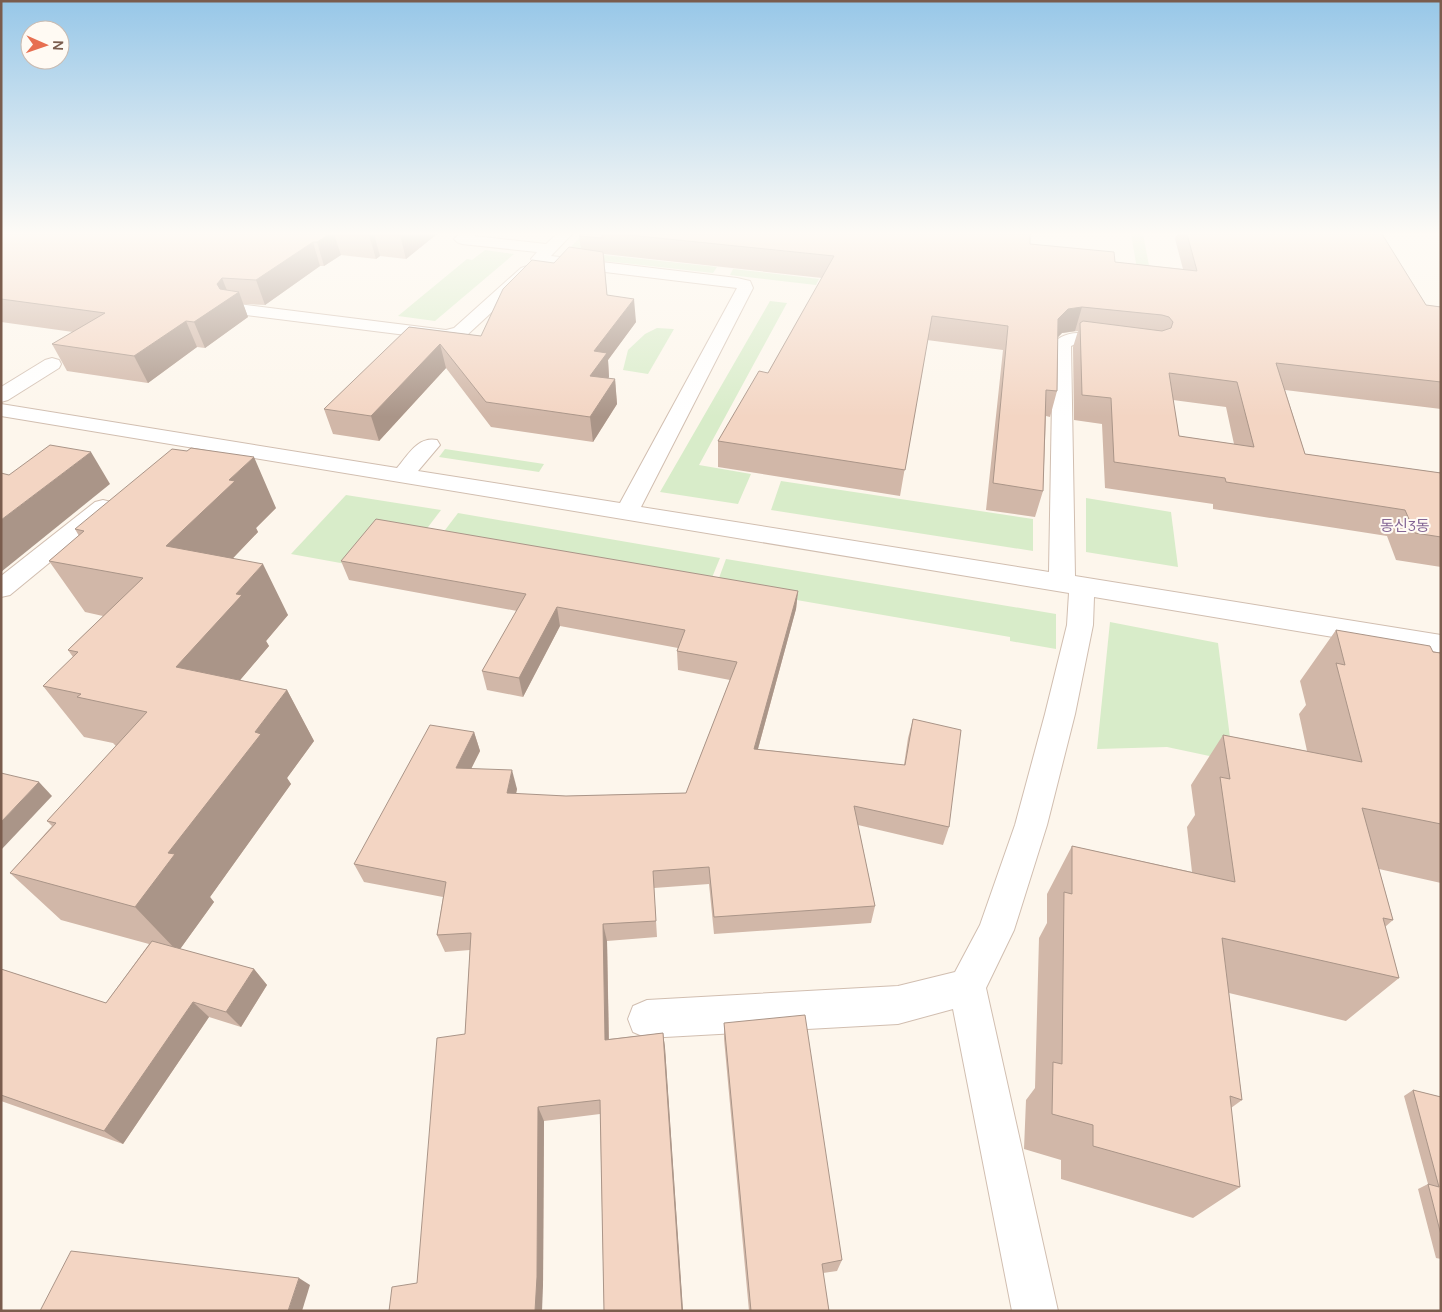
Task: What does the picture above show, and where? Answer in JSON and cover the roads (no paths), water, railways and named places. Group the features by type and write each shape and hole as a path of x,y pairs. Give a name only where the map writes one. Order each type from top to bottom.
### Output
{"street":[{"path":"238,309 446,335 460,332 500,295"},
{"path":"627,512 741,295"},
{"path":"1035,1311 967,987 996,930 1031,825 1060,714 1080,624 1072,585 1062,344 1068,339 1075,338 1133,345"},
{"path":"1,396 52,364"},
{"path":"1,410 1441,645"},
{"path":"1,429 24,414"},
{"path":"164,458 186,440"},
{"path":"402,475 429,446"},
{"path":"1,589 118,496"},
{"path":"647,1019 898,1005 967,987"}],"district":[{"name":"동신3동","path":"1405,525"}]}
